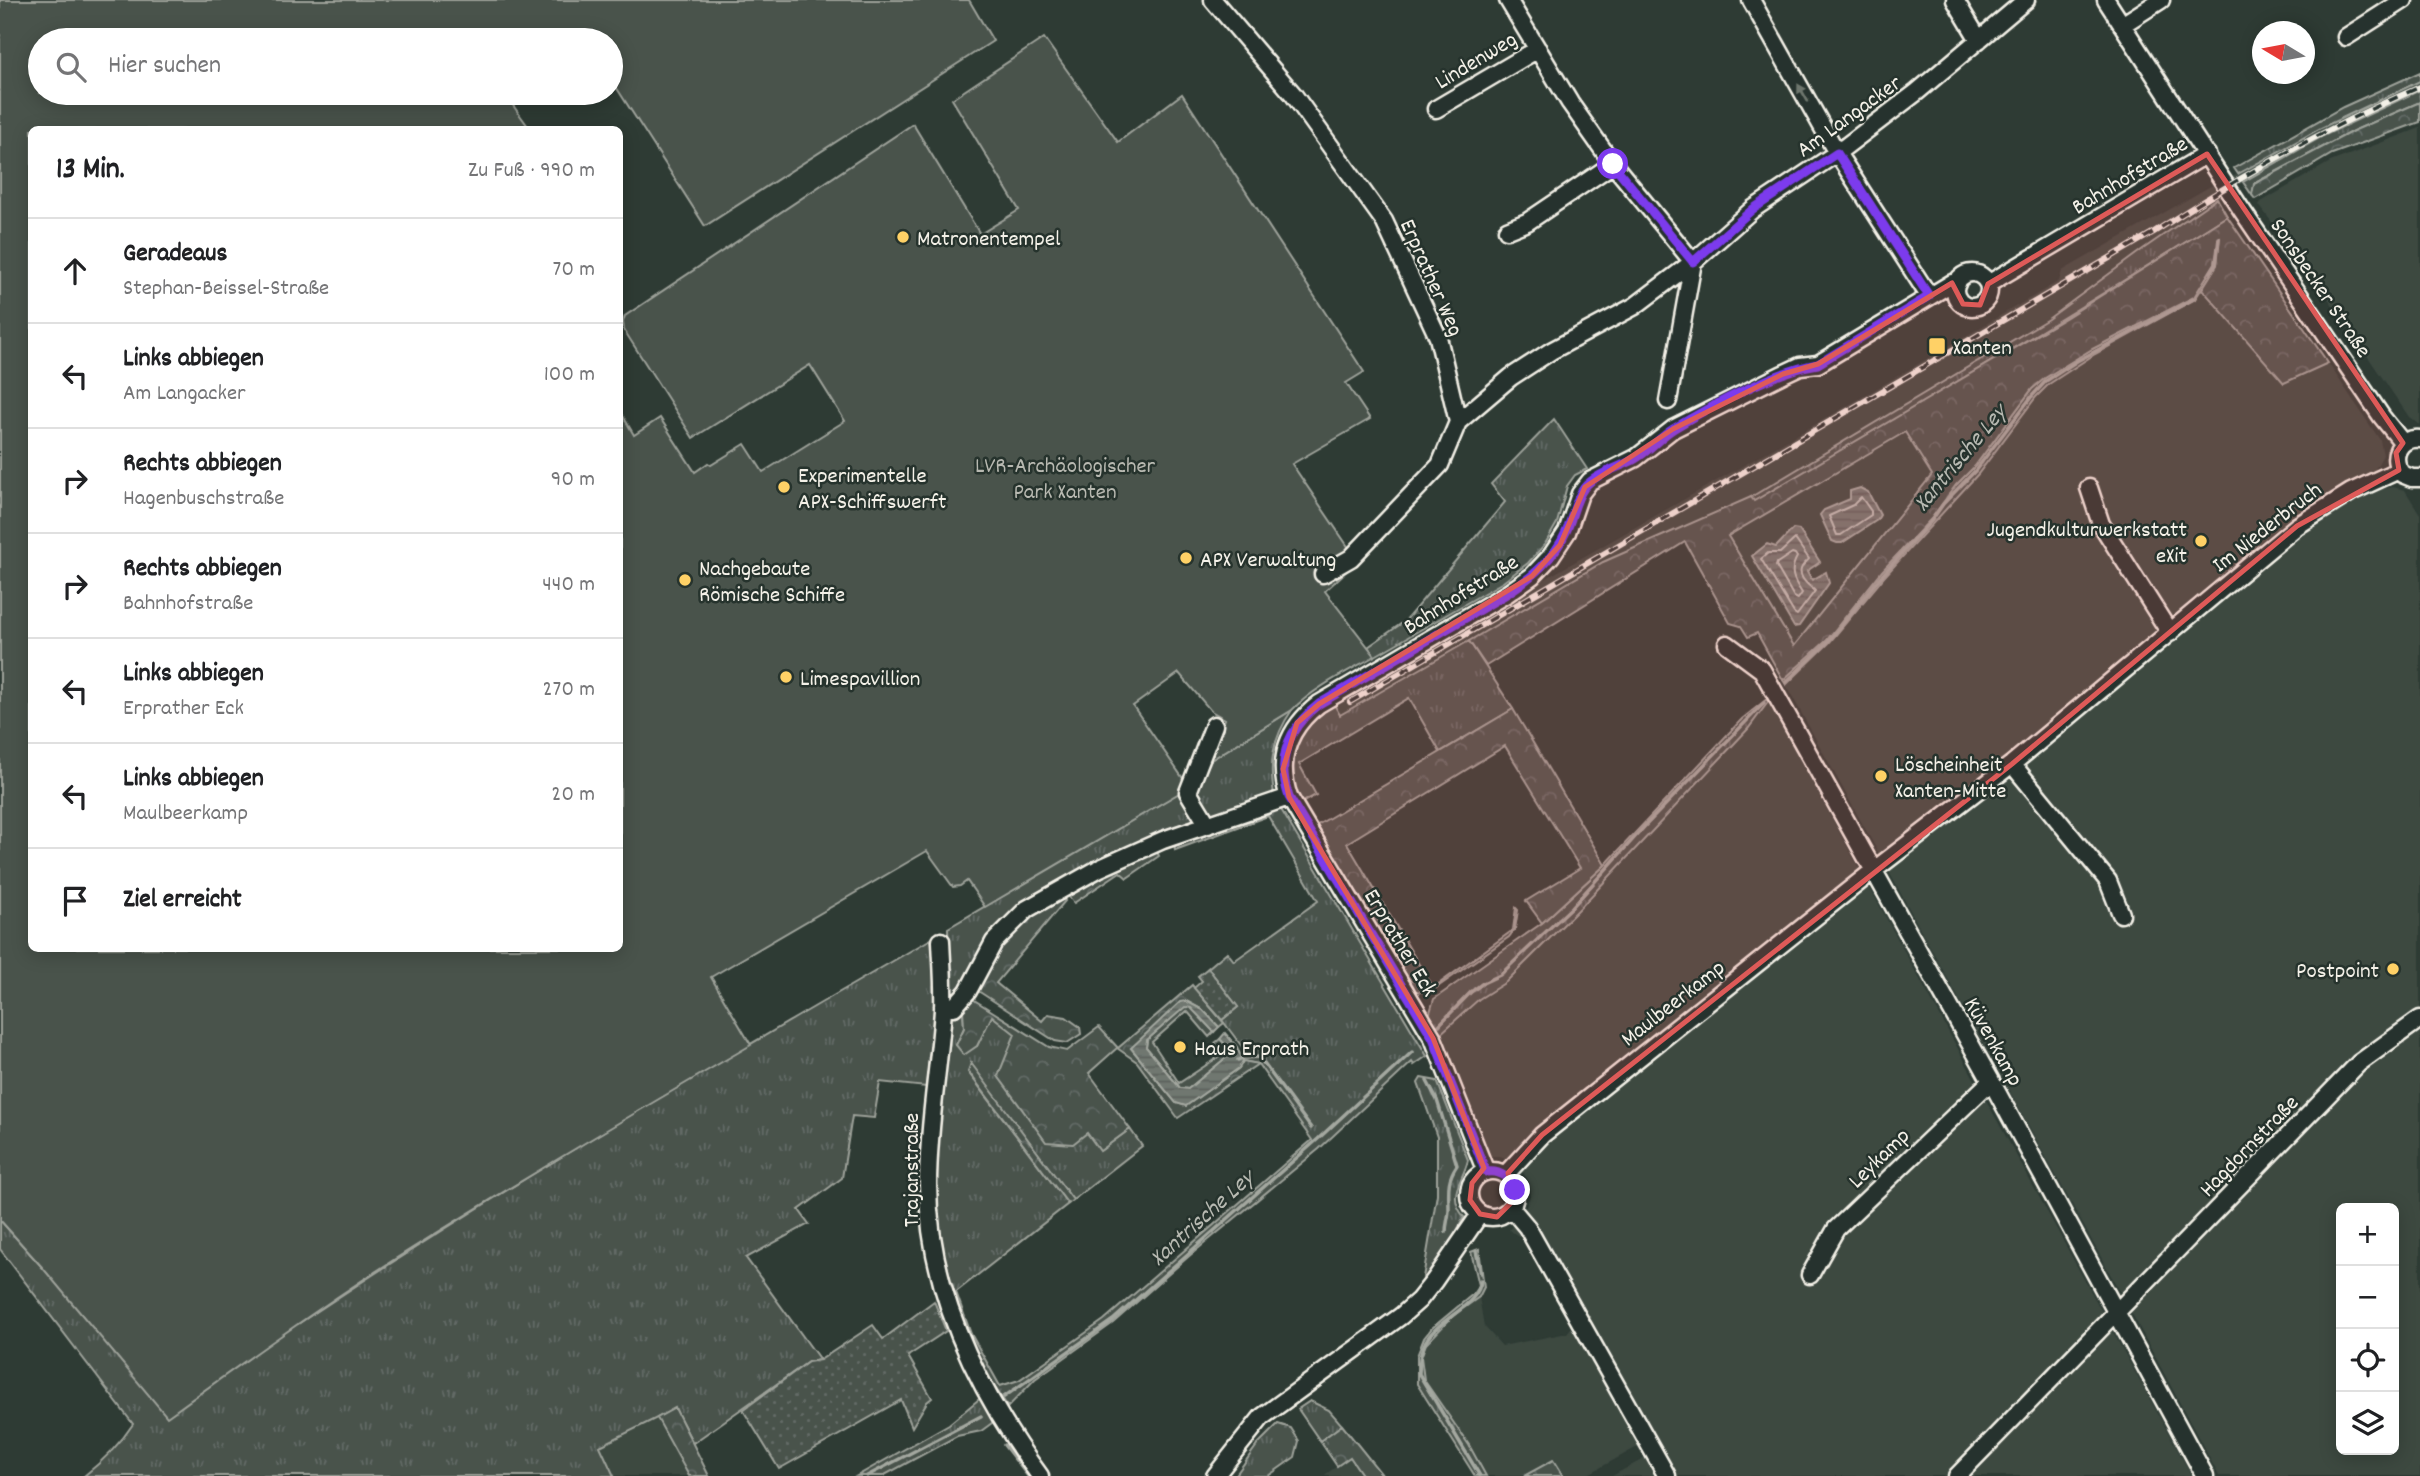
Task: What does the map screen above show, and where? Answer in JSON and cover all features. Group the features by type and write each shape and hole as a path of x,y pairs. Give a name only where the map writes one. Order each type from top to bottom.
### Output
{"street":[{"name":"Erprather Weg","path":"1213,0 1293,94 1384,221 1438,337 1458,422"},
{"path":"1508,0 1570,103 1613,164 1693,262 1668,401"},
{"path":"1751,0 1837,153 1929,296"},
{"path":"1955,0 1979,40"},
{"name":"Am Langacker","path":"1458,422 1511,377 1551,351 1635,306 1693,262 1753,209 1837,153 1917,92 2026,0"},
{"name":"Bahnhofstraße","path":"1988,284 2207,155 2106,0"},
{"path":"2122,25 2161,0"},
{"path":"2346,37 2404,0"},
{"name":"Lindenweg","path":"1436,109 1538,49"},
{"name":"Sonsbecker Straße","path":"2207,155 2382,417 2403,443"},
{"path":"1507,230 1527,222 1613,164"},
{"name":"Bahnhofstraße","path":"1972,273 1984,278 1988,284 1988,296 1974,306 1963,304 1956,295 1956,284 1966,274 1972,273"},
{"name":"Bahnhofstraße","path":"1290,738 1297,723 1319,704 1508,593 1532,576 1560,545 1580,494 1590,481 1636,458 1673,429 1750,388 1800,366 1818,364 1929,296 1952,283 1956,284"},
{"path":"1323,574 1350,558 1440,465 1458,422"},
{"path":"2418,482 2399,470 2396,458 2403,443 2420,439"},
{"name":"Im Niederbruch","path":"1873,871 2012,764 2311,516 2351,492 2399,470"},
{"path":"2089,488 2101,524 2170,633"},
{"name":"Küvenkamp","path":"1727,643 1762,670 1991,1081 2205,1476"},
{"path":"1208,825 1188,792 1214,725"},
{"name":"Erprather Eck","path":"1290,738 1283,769 1289,797 1433,1038 1486,1172"},
{"path":"2012,764 2108,881 2122,914"},
{"path":"943,1006 954,1007 968,991 994,942 1027,909 1098,869 1163,840 1289,797"},
{"name":"Maulbeerkamp","path":"1505,1175 1542,1135 1873,871"},
{"name":"Trajanstraße","path":"941,941 943,1006 929,1131 928,1172 930,1223 936,1262 954,1324 992,1404 1007,1432 1040,1476"},
{"name":"Hagdornstraße","path":"2117,1312 2359,1063 2420,1019"},
{"name":"Leykamp","path":"1810,1275 1836,1229 1991,1081"},
{"path":"1486,1172 1505,1175 1515,1190 1511,1208 1497,1217 1480,1214 1470,1200 1469,1191 1478,1176 1486,1172"},
{"path":"1511,1208 1527,1227 1667,1476"},
{"path":"1215,1476 1262,1417 1419,1300 1480,1214"},
{"path":"1956,1476 2117,1312"}],"highlighted area":[{"path":"2207,154 2403,443 2396,453 2399,470 2297,526 2012,764 1542,1135 1508,1173 1515,1199 1497,1217 1480,1214 1470,1200 1472,1183 1484,1168 1433,1038 1289,797 1283,769 1297,723 1319,704 1532,576 1560,545 1585,487 1673,429 1783,374 1818,364 1952,283 1963,304 1980,305 1988,284"}],"shaded area":[{"path":"2420,81 2420,90 2323,136 2243,182 2143,249 2048,319 1751,497 1603,562 1340,715 1334,704 2059,281 2062,271 2209,187 2366,105"},
{"path":"2420,128 2420,425 2409,417 2323,291 2259,205 2330,162"},
{"path":"2202,289 2284,383 2328,363 2380,440 2383,455 2374,471 2382,489 2393,487 2405,490 2420,514 2420,1476 2219,1476 1786,685 1829,643 1884,577 1978,474 2036,397 2049,384 2095,354 2195,299"},
{"path":"1905,432 1933,475 1794,646 1728,536"},
{"path":"1768,702 2192,1476 1612,1476 1647,1457 1641,1445 1585,1476 1563,1476 1553,1460 1524,1476 1486,1476 1469,1445 1424,1380 1421,1357 1426,1344 1453,1316 1479,1297 1484,1326 1502,1346 1567,1333 1574,1324 1528,1242 1509,1230 1524,1212 1530,1196 1529,1182 1516,1162 1500,1156 1488,1156 1438,1036 1479,999 1505,982 1578,910 1748,729"},
{"path":"657,1418 689,1476 614,1476 599,1447"},
{"path":"1350,1457 1363,1476 1323,1476"}],"green space":[{"name":"LVR-Archäologischer Park Xanten","path":"0,0 969,0 993,41 705,226 623,98 623,28 28,28 28,105 513,105 528,126 28,126 28,952 623,952 623,416 634,435 660,418 695,472 745,444 763,472 845,421 810,365 693,438 624,330 625,316 913,124 980,234 1019,210 952,99 1044,38 1118,142 1182,94 1364,372 1346,383 1370,419 1292,464 1349,548 1363,556 1325,591 1375,656 1321,687 1292,710 1201,766 1218,739 1225,719 1211,711 1179,673 1133,706 1184,780 1186,789 985,907 967,881 953,887 927,851 711,977 751,1045 572,1150 395,1259 167,1417 0,1220"},
{"path":"2420,72 2420,81 2321,128 2238,174 2234,168 2343,107"},
{"path":"2420,90 2420,102 2353,131 2255,183 2252,195 2243,182 2323,136"},
{"path":"2420,102 2420,122 2332,154 2255,199 2252,195 2254,184 2353,131"},
{"path":"2217,198 2227,216 1992,361 1754,502 1751,497 2048,319"},
{"path":"2227,216 2328,363 2284,383 2202,289 2217,265 2220,237 2215,263 2194,297 2092,349 2032,389 1975,466 1956,485 1931,519 1882,571 1826,641 1783,680 1757,633 1748,637 1741,626 1730,623 1685,542 1486,666 1469,641 1603,562 1751,497 1754,501 2067,317","holes":["1905,432 1932,475 1794,646 1728,536"]},
{"path":"2221,236 2217,265 2195,299 2095,354 2049,384 2036,397 1978,474 1884,577 1829,643 1786,685 1783,680 1826,641 1882,571 1931,519 1956,485 1975,466 2032,389 2092,349 2194,297 2215,263 2218,237"},
{"path":"1554,419 1587,469 1575,475 1567,486 1557,523 1545,544 1528,563 1503,582 1375,656 1368,647 1405,621 1505,502 1491,484"},
{"path":"1469,641 1513,709 1440,752 1409,698 1299,764 1316,795 1303,802 1294,797 1290,779 1292,748 1299,729 1311,716 1332,701 1340,715"},
{"path":"1767,699 1768,702 1748,729 1578,910 1506,982 1479,999 1438,1036 1428,1019 1434,999 1542,923 1605,865 1742,719"},
{"path":"1513,709 1605,865 1542,923 1526,901 1580,868 1505,746 1347,843 1433,988 1513,930 1516,908 1518,910 1515,929 1509,937 1429,993 1410,990 1314,827"},
{"path":"1292,710 1280,731 1273,753 1275,799 1209,820 1191,792 1201,766"},
{"path":"1180,792 1199,820 1075,874 954,999 950,997 948,928"},
{"path":"1279,806 1427,1056 1414,1065 1412,1062 1319,1149 1113,1323 1035,1379 1008,1407 996,1389 993,1389 977,1362 945,1285 931,1190 946,1018 963,1009 964,1028 956,1045 977,1046 991,1015 1015,1033 1101,1150 1130,1129 1142,1146 1073,1200 971,1064 968,1072 1068,1204 956,1292 971,1334 1000,1386 1019,1380 1104,1320 1312,1140 1258,1064 1243,1061 1241,1055 1246,1052 1222,1020 1238,1007 1208,968 1227,952 1234,961 1318,901 1268,816 1175,850 1174,841"},
{"path":"1155,847 1159,856 1127,878 1120,872 1074,903 1066,893"},
{"path":"1061,896 1065,901 996,983 1042,1021 1048,1014 1066,1017 1080,1027 1081,1034 1067,1043 1055,1041 975,989 994,952 1024,918"},
{"path":"931,939 935,994 926,1087 880,1082 874,1118 852,1116 842,1178 799,1210 809,1224 746,1258 820,1360 808,1362 693,1443 675,1409 600,1446 614,1476 84,1476 111,1452 133,1424 0,1249 0,1220 42,1267 298,1324 453,1223 691,1079"},
{"path":"1208,968 1238,1007 1222,1020 1194,988 1202,981 1198,976"},
{"path":"1192,985 1224,1023 1219,1027 1203,1010 1186,1001 1131,1048 1176,1103 1186,1106 1239,1068 1243,1061 1258,1064 1178,1118 1137,1062 1117,1048 1089,1073 1130,1129 1100,1151 1087,1133 1073,1144 1046,1142 998,1076 1015,1034 992,1016 977,1046 964,1055 956,1045 964,1028 963,1009 971,998 1049,1047 1067,1051 1099,1027 1118,1048"},
{"path":"1185,1006 1191,1007 1214,1032 1209,1037 1187,1011 1152,1042 1179,1083 1223,1054 1215,1043 1220,1039 1229,1048 1228,1056 1188,1089 1180,1088 1146,1047 1147,1040"},
{"path":"971,1063 1073,1200 1068,1204 968,1071"},
{"path":"1421,1078 1437,1081 1468,1160 1456,1195 1464,1217 1447,1250 1426,1281 1423,1278 1437,1194 1437,1137 1418,1083"},
{"path":"1479,1249 1484,1287 1479,1297 1453,1316 1426,1344 1421,1357 1424,1380 1469,1445 1486,1476 1475,1476 1417,1384 1417,1356 1424,1338 1473,1294 1479,1285 1471,1252"},
{"path":"934,1301 946,1331 908,1356 932,1398 912,1427 901,1400 779,1469 743,1410 808,1362 820,1360 873,1325 883,1339"},
{"path":"984,1395 994,1413 992,1423 981,1431 957,1436 883,1476 857,1476 949,1424"},
{"path":"1310,1401 1329,1410 1342,1425 1320,1441 1298,1409"},
{"path":"675,1408 709,1476 689,1476 657,1418"},
{"path":"1278,1424 1291,1428 1299,1441 1295,1457 1268,1476 1235,1476 1258,1444"},
{"path":"1342,1425 1383,1476 1363,1476 1350,1457 1337,1466 1320,1441"},
{"path":"1553,1460 1563,1476 1524,1476"}],"water":[{"path":"1860,488 1868,492 1880,515 1877,520 1842,543 1832,541 1820,515 1824,510 1850,499 1850,491"},
{"path":"1793,529 1799,530 1820,562 1807,571 1812,580 1826,572 1829,583 1799,626 1794,627 1752,556 1767,544 1776,547"},
{"path":"1186,1001 1203,1010 1219,1027 1214,1032 1191,1008 1185,1007 1147,1040 1146,1047 1180,1088 1188,1089 1228,1056 1229,1048 1220,1039 1225,1033 1237,1047 1243,1061 1239,1068 1186,1106 1176,1103 1131,1048 1180,1002"}],"waterway":[{"name":"Xantrische Ley","path":"2211,272 2216,264 2219,238"},
{"name":"Xantrische Ley","path":"1786,682 1827,643 1943,504 1975,471 2046,381 2077,361 2194,299"},
{"name":"Xantrische Ley","path":"1439,1025 1471,992 1500,975 1572,907 1644,827 1764,703"},
{"name":"Xantrische Ley","path":"1004,1397 1113,1320 1412,1052"},
{"path":"1238,1060 1259,1057 1311,1128"},
{"path":"1427,1081 1437,1100 1457,1165 1450,1181 1446,1232"},
{"path":"1476,1251 1481,1273"},
{"path":"1480,1476 1419,1374 1420,1357 1426,1341 1474,1297 1481,1280"},
{"name":"Xantrische Ley","path":"867,1476 981,1416"},
{"path":"1004,1445 1028,1476"}],"railway":[{"path":"1350,702 2154,232 2251,172 2317,136 2420,87"}],"place":[{"name":"Matronentempel","path":"903,237"},
{"name":"Xanten","path":"1937,346"},
{"name":"Experimentelle APX-Schiffswerft","path":"784,487"},
{"name":"Jugendkulturwerkstatt eXit","path":"2201,541"},
{"name":"APX Verwaltung","path":"1186,558"},
{"name":"Nachgebaute Römische Schiffe","path":"685,580"},
{"name":"Limespavillion","path":"786,677"},
{"name":"Löscheinheit Xanten-Mitte","path":"1881,776"},
{"name":"Postpoint","path":"2393,969"},
{"name":"Haus Erprath","path":"1180,1047"}],"route":[{"path":"1515,1190 1505,1175 1486,1172 1433,1038 1289,797 1283,769 1290,738 1297,723 1319,704 1508,593 1532,576 1560,545 1580,494 1590,481 1636,458 1673,429 1750,388 1800,366 1818,364 1929,296 1837,153 1753,209 1693,262 1613,164"}]}
